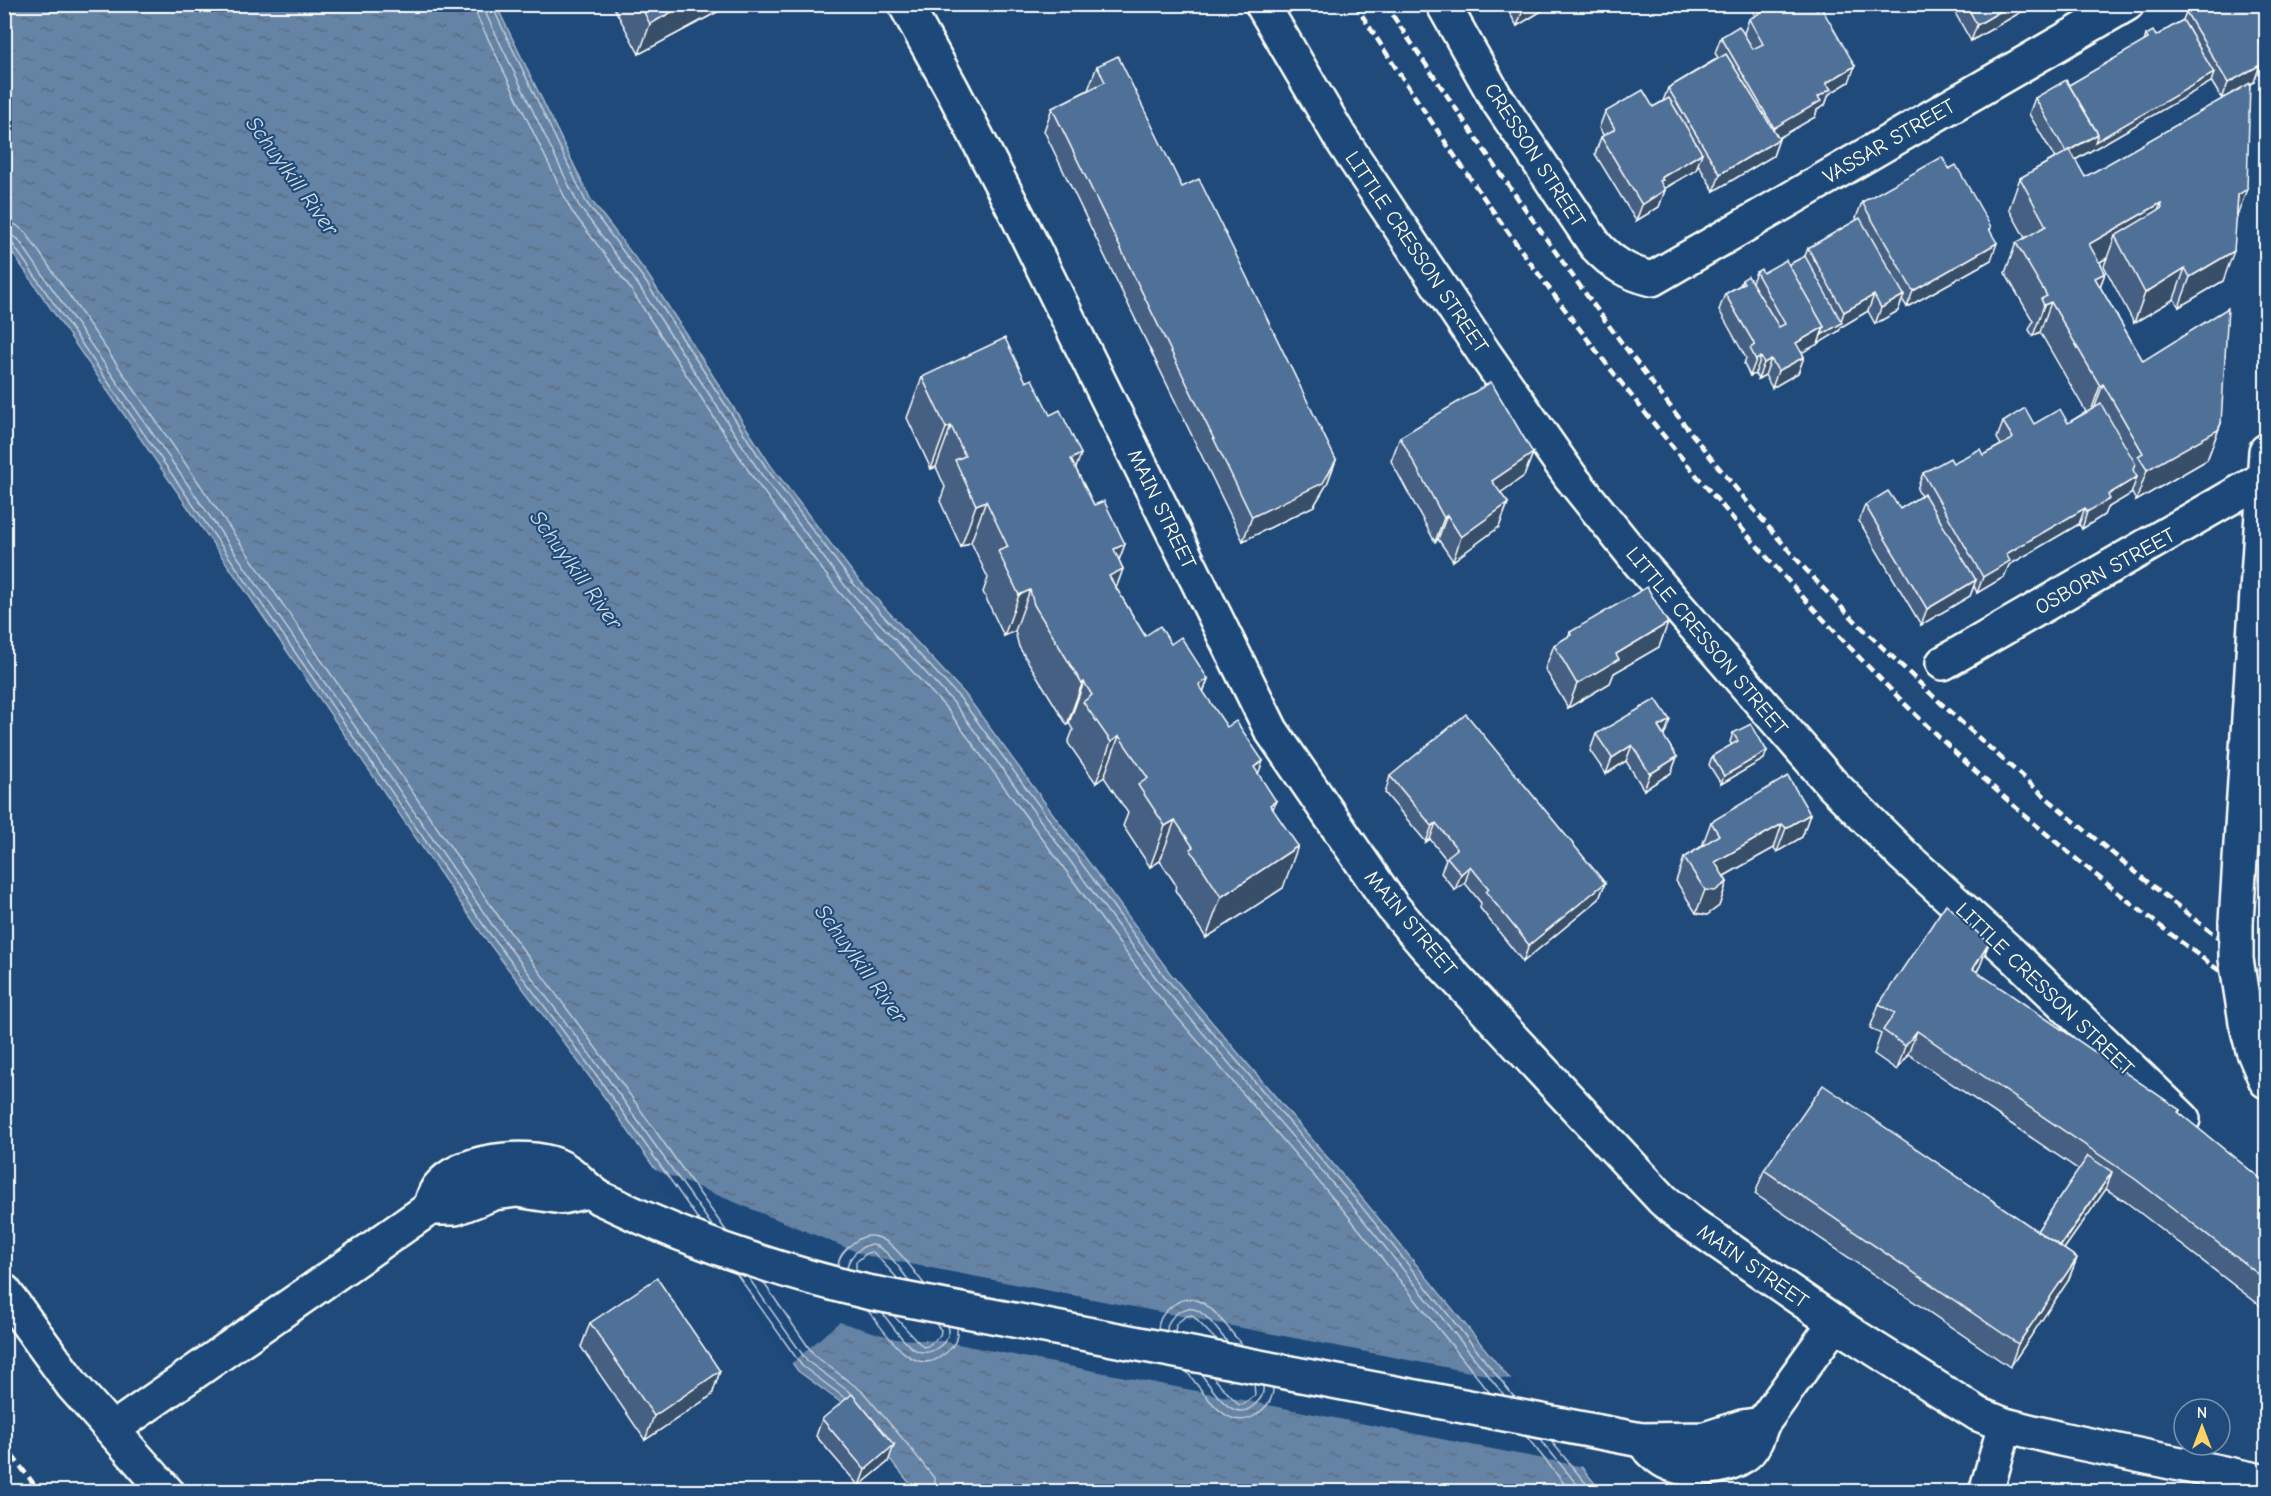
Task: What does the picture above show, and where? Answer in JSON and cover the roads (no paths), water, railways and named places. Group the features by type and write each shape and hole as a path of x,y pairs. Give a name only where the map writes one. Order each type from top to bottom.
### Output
{"street":[{"name":"MAIN STREET","path":"905,4 1017,215 1271,730 1366,869 1425,945 1663,1200 1688,1221 1834,1323 1952,1400 2005,1425 2266,1482"},
{"name":"LITTLE CRESSON STREET","path":"1262,4 1340,137 1484,353 1570,476 1639,562 1720,652 1768,714 1831,783 1904,856 2013,955 2162,1101 2206,1140"},
{"name":"CRESSON STREET","path":"1443,4 1496,98 1596,246 1609,260 1630,273 1652,279"},
{"name":"VASSAR STREET","path":"1652,279 2127,4"},
{"path":"2266,469 2236,922 2236,959 2246,1022 2253,1050 2266,1081"},
{"name":"OSBORN STREET","path":"1943,663 2266,469"},
{"path":"113,1430 430,1208 455,1208 494,1193 517,1190 562,1197 588,1191 634,1214 753,1261 867,1292 1641,1440 1665,1462 1679,1467 1702,1468 1727,1464 1745,1455 1757,1441 1761,1424 1834,1323"},
{"path":"4,1291 73,1386 167,1491"},
{"path":"1986,1491 2005,1425"}],"water":[{"name":"Schuylkill River","path":"4,5 496,5 591,200 648,275 771,466 857,578 965,694 1170,973 1362,1198 1601,1491 916,1491 847,1407 798,1371 595,1084 482,934 5,242","holes":["872,1257 935,1333 925,1341 860,1267","1190,1320 1251,1391 1240,1399 1180,1329"]}],"railway":[{"path":"1355,4 1478,190 1610,369 1680,456 1827,623 1946,744 2034,823 2171,935 2266,1005"},
{"path":"1385,4 1587,296 1694,437 1809,573 1931,694 2012,768 2137,873 2266,974"},
{"path":"4,1445 40,1492"},
{"path":"4,1483 11,1492"}]}
